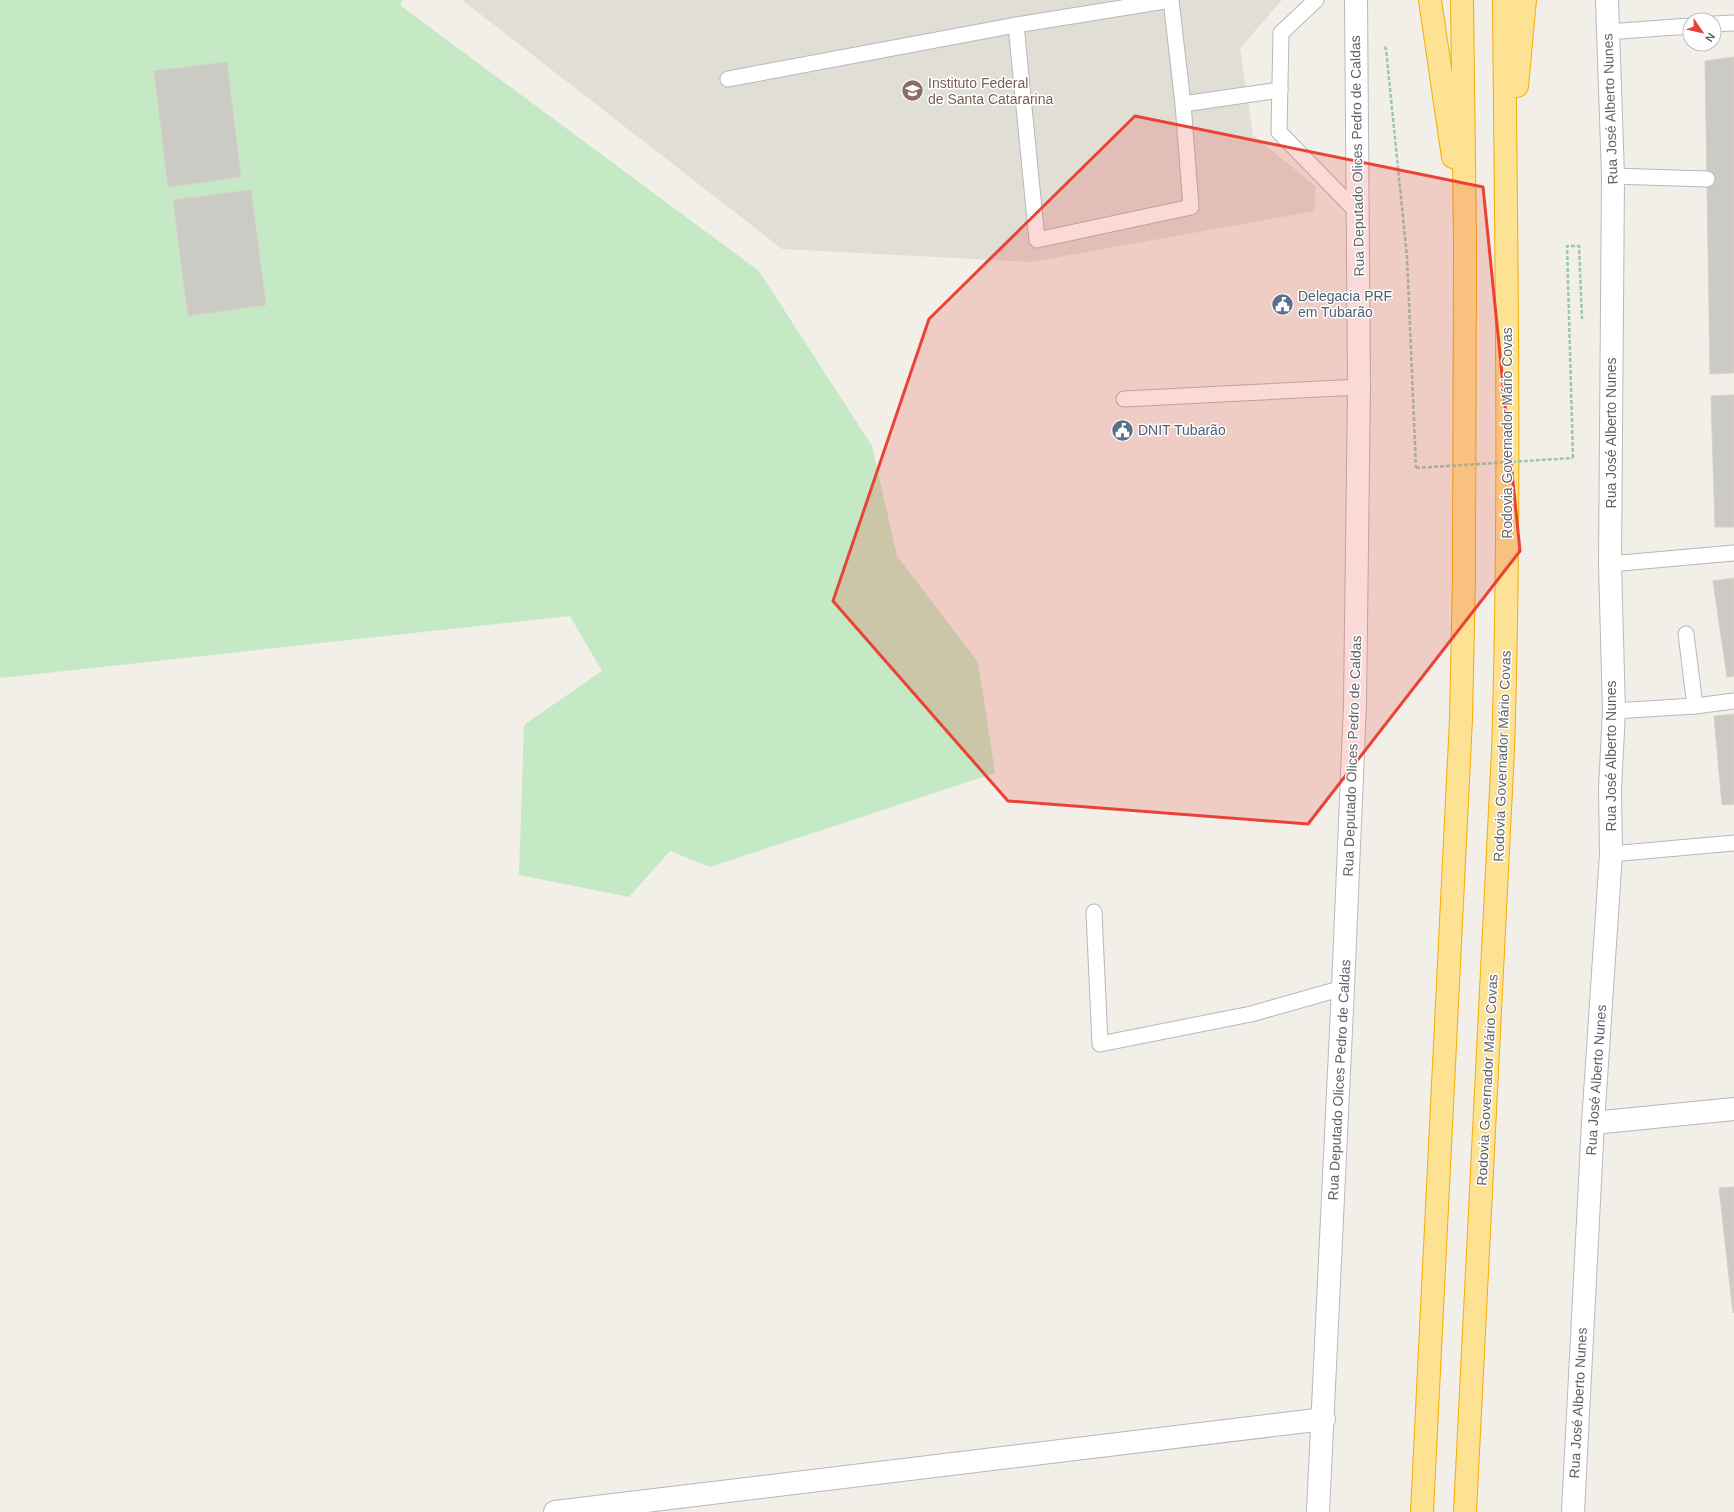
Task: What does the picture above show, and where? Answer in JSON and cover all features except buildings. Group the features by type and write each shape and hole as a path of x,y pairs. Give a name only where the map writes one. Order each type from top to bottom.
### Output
{"highway":[{"path":"1430,0 1465,244"},
{"path":"1422,1512 1461,719 1464,568 1465,244 1462,0"},
{"name":"Rodovia Governador Mário Covas","path":"1465,1512 1503,750 1506,646 1508,533 1504,0"},
{"path":"1505,194 1525,0"}],"main road":[{"name":"Rua Deputado Olices Pedro de Caldas","path":"1318,1512 1324,1419 1354,704 1359,387 1356,0"},
{"name":"Rua José Alberto Nunes","path":"1573,1512 1592,1123 1611,854 1610,788 1614,711 1610,564 1613,176 1607,0"},
{"path":"1592,1123 1734,1109"},
{"path":"554,1512 1324,1419"}],"lane":[{"path":"728,79 1016,25 1171,0 1183,104 1191,207 1037,240 1016,25"},
{"path":"1316,0 1281,33 1279,132 1358,214"},
{"path":"1722,24 1734,23"},
{"path":"1607,32 1682,27"},
{"path":"1183,104 1280,90"},
{"path":"1613,176 1707,179"},
{"path":"1124,399 1359,387"},
{"path":"1610,564 1734,553"},
{"path":"1686,634 1695,706"},
{"path":"1614,711 1695,706 1734,701"},
{"path":"1611,854 1734,843"},
{"path":"1094,912 1100,1044 1251,1014 1343,988"}],"path":[{"path":"1356,31 1386,49 1407,256 1416,468 1573,458 1566,246 1580,246 1582,324"}],"highlighted area":[{"path":"1135,116 1483,187 1520,551 1308,824 1008,801 833,601 929,319"}],"shaded area":[{"name":"Instituto Federal de Santa Catararina","path":"462,0 1282,0 1240,48 1253,135 1315,186 1315,211 1031,262 782,249"}],"green space":[{"path":"0,0 402,0 401,6 759,271 872,446 897,556 978,662 995,773 710,867 670,851 629,897 519,875 524,725 602,671 570,616 0,678"}],"place":[{"name":"Instituto Federal de Santa Catararina","path":"913,91"},
{"name":"Delegacia PRF em Tubarão","path":"1283,304"},
{"name":"DNIT Tubarão","path":"1122,430"}]}
